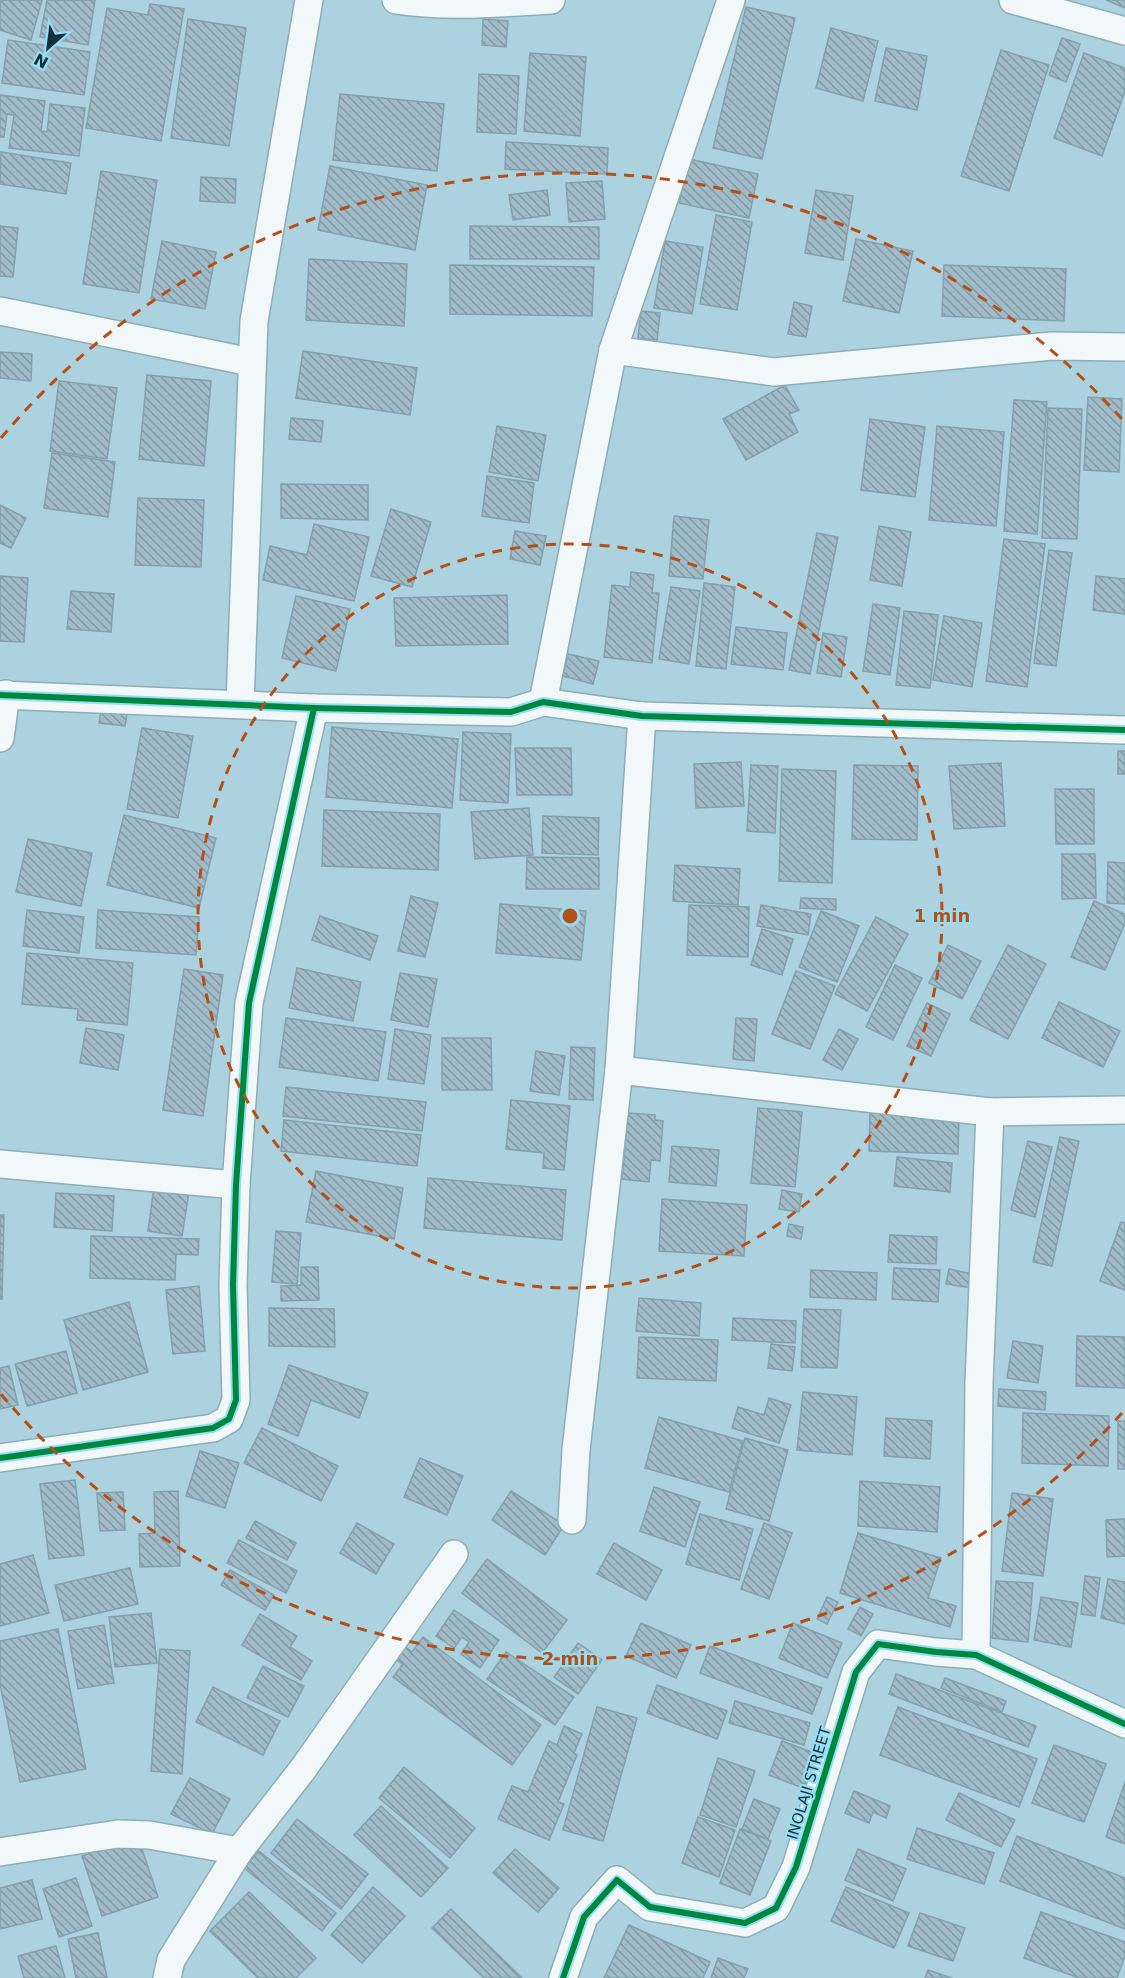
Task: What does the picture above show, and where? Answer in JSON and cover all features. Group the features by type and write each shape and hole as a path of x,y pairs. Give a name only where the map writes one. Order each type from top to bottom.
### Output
{"street":[{"path":"240,704 254,321 309,0"},
{"path":"396,0 459,5 551,0"},
{"path":"543,702 613,350 731,0"},
{"path":"1013,0 1125,31"},
{"path":"0,310 251,362"},
{"path":"613,350 774,372 1052,346 1125,347"},
{"path":"0,738 3,694 314,708 511,712 543,702 642,716 1125,730"},
{"path":"0,1458 213,1428 229,1419 236,1400 233,1285 236,1185 249,1003 314,708"},
{"path":"572,1520 576,1450 619,1070 642,716"},
{"path":"619,1070 990,1112 1125,1110"},
{"path":"976,1655 979,1383 990,1112"},
{"path":"0,1164 236,1185"},
{"path":"167,1978 171,1960 239,1851 303,1769 454,1554"},
{"name":"INOLAJI STREET","path":"563,1978 584,1917 617,1880 650,1907 671,1911 746,1923 776,1908 796,1868 856,1672 878,1644 976,1655 1125,1724"},
{"path":"0,1852 118,1834 149,1835 239,1851"}],"building":[{"path":"0,0 42,0 31,40 0,30"},
{"path":"47,0 95,0 88,45 40,37"},
{"path":"1106,0 1125,0 1125,8"},
{"path":"150,4 184,9 161,141 86,128 107,8 148,15"},
{"path":"746,7 795,18 762,159 713,148"},
{"path":"188,19 246,28 229,146 171,138"},
{"path":"483,19 508,21 506,47 482,45"},
{"path":"831,28 878,41 863,101 816,88"},
{"path":"1062,38 1080,44 1066,82 1049,75"},
{"path":"8,40 90,52 84,95 2,83"},
{"path":"886,48 927,56 917,110 875,101"},
{"path":"1001,50 1049,65 1009,191 961,176"},
{"path":"530,53 586,57 580,136 524,131"},
{"path":"1084,53 1125,68 1125,91 1102,156 1054,138"},
{"path":"479,74 519,76 516,134 477,132"},
{"path":"340,94 444,104 437,171 333,160"},
{"path":"0,95 45,101 41,131 47,132 50,104 85,108 79,156 9,148 14,115 7,114 4,137 0,137"},
{"path":"506,142 608,148 607,174 505,169"},
{"path":"1,152 71,163 66,194 0,184"},
{"path":"689,159 758,174 749,218 679,203"},
{"path":"330,166 427,185 415,250 318,230"},
{"path":"101,171 157,180 139,293 83,284"},
{"path":"201,177 236,179 235,203 200,201"},
{"path":"602,181 605,219 569,222 566,183"},
{"path":"547,190 550,215 513,220 509,195"},
{"path":"816,190 853,196 843,260 805,253"},
{"path":"716,215 752,222 737,310 700,304"},
{"path":"0,226 18,228 13,277 0,276"},
{"path":"470,226 599,227 599,259 470,259"},
{"path":"856,239 913,251 899,313 843,301"},
{"path":"162,241 216,252 205,309 151,299"},
{"path":"665,241 703,247 692,314 654,308"},
{"path":"309,259 407,264 404,326 306,320"},
{"path":"450,265 594,267 592,316 450,314"},
{"path":"944,265 1066,269 1064,321 942,316"},
{"path":"794,302 812,306 806,337 788,334"},
{"path":"641,311 660,313 657,340 638,338"},
{"path":"303,351 417,368 410,415 296,398"},
{"path":"0,352 32,354 31,381 0,378"},
{"path":"147,375 211,381 204,466 139,459"},
{"path":"59,381 117,388 107,459 50,451"},
{"path":"785,385 799,410 789,414 798,432 746,460 723,419"},
{"path":"1088,397 1122,399 1119,472 1084,470"},
{"path":"1014,400 1047,402 1037,534 1004,531"},
{"path":"1048,408 1082,409 1077,539 1042,538"},
{"path":"291,418 323,421 321,442 289,439"},
{"path":"870,419 925,427 915,497 861,490"},
{"path":"497,426 546,435 538,481 489,472"},
{"path":"937,426 1004,432 996,526 929,520"},
{"path":"52,453 115,462 108,517 44,508"},
{"path":"487,476 534,483 529,523 482,516"},
{"path":"281,484 368,485 368,520 281,518"},
{"path":"138,498 204,500 201,567 135,565"},
{"path":"0,505 26,518 11,548 0,543"},
{"path":"391,509 431,522 412,587 371,576"},
{"path":"674,516 709,520 703,579 669,576"},
{"path":"314,524 369,537 354,601 263,580 270,546 307,555"},
{"path":"879,526 911,532 902,586 870,580"},
{"path":"515,531 546,536 540,565 510,559"},
{"path":"817,533 838,537 810,674 789,670"},
{"path":"1004,539 1045,544 1027,687 986,681"},
{"path":"1049,550 1072,553 1056,666 1034,663"},
{"path":"631,572 654,575 652,593 659,593 652,663 604,657 612,585 630,587"},
{"path":"0,576 28,578 24,642 0,641"},
{"path":"1096,576 1125,579 1125,614 1093,610"},
{"path":"704,583 735,587 726,669 696,666"},
{"path":"671,587 700,591 689,664 659,659"},
{"path":"71,591 114,594 111,632 67,629"},
{"path":"507,595 508,644 396,646 394,598"},
{"path":"296,596 350,609 336,671 282,658"},
{"path":"873,604 900,608 890,675 863,671"},
{"path":"904,611 938,615 930,688 896,685"},
{"path":"944,616 982,623 972,687 933,680"},
{"path":"736,627 787,633 783,670 731,664"},
{"path":"823,633 847,637 841,677 817,673"},
{"path":"568,654 599,661 593,684 563,676"},
{"path":"102,704 128,708 125,726 99,723"},
{"path":"332,727 458,739 452,808 326,797"},
{"path":"142,728 193,736 178,818 127,809"},
{"path":"463,732 511,734 508,803 460,800"},
{"path":"515,748 571,748 572,795 517,795"},
{"path":"1118,751 1125,751 1125,774 1118,774"},
{"path":"741,762 744,806 696,808 694,764"},
{"path":"1001,763 1005,826 954,829 949,766"},
{"path":"751,765 778,766 775,833 747,831"},
{"path":"854,765 918,766 917,840 852,839"},
{"path":"782,769 836,771 832,883 779,881"},
{"path":"1055,789 1094,789 1094,844 1056,844"},
{"path":"529,808 533,855 475,859 471,812"},
{"path":"324,810 440,814 438,870 322,866"},
{"path":"124,815 216,838 199,908 107,885"},
{"path":"543,816 599,818 598,855 542,853"},
{"path":"28,839 92,853 81,906 16,892"},
{"path":"1062,854 1095,854 1096,898 1062,899"},
{"path":"527,857 599,858 599,889 526,889"},
{"path":"1108,862 1125,863 1125,904 1107,903"},
{"path":"675,865 740,869 738,905 673,901"},
{"path":"411,896 438,903 425,957 398,951"},
{"path":"801,898 836,899 836,910 800,908"},
{"path":"1094,901 1125,914 1125,923 1105,970 1071,957"},
{"path":"500,904 586,911 581,960 496,953"},
{"path":"689,905 749,907 748,957 687,955"},
{"path":"761,905 811,914 808,935 757,926"},
{"path":"27,910 84,917 79,953 23,946"},
{"path":"98,910 199,917 196,955 96,948"},
{"path":"821,911 859,926 837,982 799,967"},
{"path":"320,916 378,936 370,960 312,940"},
{"path":"876,917 908,934 867,1011 835,994"},
{"path":"762,929 793,939 782,975 751,965"},
{"path":"948,945 981,961 962,999 929,983"},
{"path":"1008,945 1046,964 1008,1039 970,1020"},
{"path":"27,953 133,963 127,1025 77,1020 78,1009 22,1004"},
{"path":"895,965 922,978 893,1040 866,1027"},
{"path":"297,968 361,982 353,1021 289,1008"},
{"path":"184,969 223,975 203,1116 163,1110"},
{"path":"796,971 835,986 810,1049 772,1034"},
{"path":"400,973 437,979 428,1027 391,1020"},
{"path":"1059,1002 1120,1031 1103,1067 1042,1038"},
{"path":"927,1003 950,1014 931,1056 907,1046"},
{"path":"286,1018 386,1032 378,1081 279,1067"},
{"path":"736,1018 757,1019 754,1061 733,1059"},
{"path":"86,1028 124,1035 118,1070 80,1063"},
{"path":"395,1029 431,1035 424,1084 388,1079"},
{"path":"839,1029 858,1039 842,1070 823,1060"},
{"path":"442,1038 491,1038 492,1090 442,1090"},
{"path":"571,1047 595,1048 593,1100 569,1099"},
{"path":"536,1051 565,1056 559,1095 530,1091"},
{"path":"286,1087 426,1102 422,1131 283,1116"},
{"path":"511,1100 570,1106 564,1170 543,1168 544,1153 506,1149"},
{"path":"758,1108 802,1112 795,1187 751,1183"},
{"path":"870,1112 959,1115 958,1154 869,1151"},
{"path":"628,1113 655,1115 655,1120 663,1121 660,1161 651,1160 649,1182 622,1179"},
{"path":"284,1120 421,1135 417,1166 281,1151"},
{"path":"1060,1137 1079,1141 1052,1266 1033,1262"},
{"path":"1028,1141 1052,1147 1035,1217 1011,1210"},
{"path":"672,1146 719,1150 716,1186 669,1182"},
{"path":"897,1157 952,1163 950,1192 894,1186"},
{"path":"316,1171 403,1188 394,1239 306,1222"},
{"path":"428,1178 566,1190 562,1240 424,1228"},
{"path":"154,1187 189,1192 182,1236 148,1231"},
{"path":"782,1190 802,1194 799,1212 779,1209"},
{"path":"56,1193 114,1196 112,1231 54,1227"},
{"path":"662,1199 747,1205 744,1256 659,1251"},
{"path":"0,1215 4,1215 2,1299 0,1299"},
{"path":"1121,1222 1125,1223 1125,1290 1100,1281"},
{"path":"789,1224 803,1227 801,1239 787,1236"},
{"path":"276,1231 301,1233 297,1284 272,1282"},
{"path":"890,1235 937,1237 936,1264 888,1262"},
{"path":"91,1236 199,1239 198,1255 176,1254 175,1280 90,1278"},
{"path":"301,1267 318,1267 319,1300 281,1301 281,1286 301,1285"},
{"path":"894,1268 940,1270 938,1302 892,1299"},
{"path":"949,1269 973,1274 971,1288 946,1284"},
{"path":"811,1270 877,1273 876,1300 810,1297"},
{"path":"199,1286 205,1351 173,1354 166,1290"},
{"path":"639,1298 701,1303 699,1336 636,1331"},
{"path":"129,1302 148,1372 83,1390 64,1320"},
{"path":"269,1308 334,1309 335,1347 269,1346"},
{"path":"804,1309 841,1310 837,1368 801,1367"},
{"path":"733,1318 796,1321 795,1343 732,1340"},
{"path":"1077,1336 1125,1337 1125,1388 1076,1386"},
{"path":"639,1337 718,1340 716,1381 637,1378"},
{"path":"1013,1341 1043,1346 1038,1383 1007,1378"},
{"path":"771,1344 795,1347 792,1371 768,1368"},
{"path":"66,1351 77,1393 27,1406 15,1364"},
{"path":"289,1365 368,1393 359,1418 311,1400 298,1436 268,1424"},
{"path":"9,1366 18,1405 0,1409 0,1368"},
{"path":"999,1389 1046,1392 1045,1410 998,1406"},
{"path":"803,1392 857,1397 852,1455 797,1450"},
{"path":"769,1398 791,1405 779,1443 732,1428 738,1407 764,1415"},
{"path":"1023,1413 1109,1416 1108,1466 1022,1463"},
{"path":"659,1417 743,1441 729,1492 645,1468"},
{"path":"886,1418 932,1421 930,1459 884,1456"},
{"path":"1118,1421 1125,1421 1125,1469 1118,1469"},
{"path":"262,1428 338,1466 321,1501 244,1463"},
{"path":"745,1438 788,1450 769,1521 726,1509"},
{"path":"200,1451 239,1463 225,1508 186,1496"},
{"path":"420,1458 463,1476 447,1515 404,1497"},
{"path":"75,1480 84,1555 49,1559 40,1484"},
{"path":"860,1481 940,1487 937,1532 858,1526"},
{"path":"654,1487 700,1502 685,1547 640,1531"},
{"path":"178,1491 180,1566 140,1567 139,1534 155,1533 154,1492"},
{"path":"511,1491 564,1525 545,1555 492,1520"},
{"path":"123,1492 125,1530 100,1531 97,1493"},
{"path":"1012,1493 1053,1499 1043,1576 1002,1571"},
{"path":"700,1514 753,1529 739,1580 686,1564"},
{"path":"1125,1519 1125,1556 1107,1557 1106,1520"},
{"path":"255,1521 296,1543 287,1560 246,1538"},
{"path":"357,1523 394,1544 376,1574 340,1553"},
{"path":"764,1523 792,1533 769,1599 741,1589"},
{"path":"858,1533 941,1558 928,1598 956,1606 950,1627 840,1593"},
{"path":"239,1540 297,1571 286,1593 227,1563"},
{"path":"614,1543 662,1570 646,1600 597,1574"},
{"path":"33,1555 49,1613 0,1626 0,1564"},
{"path":"487,1559 567,1620 542,1653 462,1593"},
{"path":"130,1568 138,1604 64,1621 55,1585"},
{"path":"230,1570 274,1595 265,1610 221,1585"},
{"path":"1085,1576 1100,1578 1095,1616 1081,1614"},
{"path":"1108,1579 1125,1582 1125,1624 1101,1618"},
{"path":"996,1581 1033,1583 1028,1642 992,1638"},
{"path":"827,1597 838,1602 827,1624 817,1619"},
{"path":"1041,1597 1078,1603 1071,1647 1034,1640"},
{"path":"860,1607 873,1614 861,1636 848,1629"},
{"path":"454,1610 499,1640 480,1668 461,1654 469,1642 462,1637 454,1648 436,1636"},
{"path":"151,1613 157,1663 115,1667 109,1617"},
{"path":"260,1614 297,1636 290,1647 312,1661 301,1680 242,1645"},
{"path":"641,1623 691,1645 676,1678 626,1656"},
{"path":"793,1623 842,1643 827,1678 779,1658"},
{"path":"104,1625 114,1683 78,1689 68,1631"},
{"path":"58,1629 86,1769 20,1782 0,1684 0,1641"},
{"path":"423,1637 541,1725 512,1765 393,1677 403,1664 392,1657 402,1644 412,1652"},
{"path":"578,1643 602,1660 578,1694 554,1677"},
{"path":"710,1646 822,1688 812,1714 700,1673"},
{"path":"160,1649 190,1651 182,1774 151,1771"},
{"path":"506,1652 574,1697 555,1725 487,1679"},
{"path":"263,1666 304,1686 288,1717 247,1698"},
{"path":"896,1674 1036,1726 1028,1747 889,1694"},
{"path":"945,1678 1006,1701 1002,1712 941,1688"},
{"path":"657,1685 727,1711 717,1739 647,1713"},
{"path":"213,1687 280,1721 263,1755 196,1722"},
{"path":"735,1701 810,1723 804,1745 729,1723"},
{"path":"597,1707 637,1718 603,1841 563,1830"},
{"path":"898,1707 1037,1759 1019,1807 880,1755"},
{"path":"564,1726 582,1734 574,1753 577,1755 558,1802 564,1804 549,1840 498,1819 512,1786 528,1792 549,1741 557,1745"},
{"path":"782,1741 817,1754 803,1788 769,1775"},
{"path":"1054,1745 1106,1764 1084,1822 1032,1803"},
{"path":"718,1758 755,1771 736,1827 700,1815"},
{"path":"404,1767 475,1828 450,1858 379,1798"},
{"path":"190,1778 230,1799 212,1834 171,1814"},
{"path":"1125,1782 1125,1844 1106,1837"},
{"path":"854,1791 890,1806 886,1818 873,1812 869,1823 845,1813"},
{"path":"959,1793 1015,1820 1001,1847 946,1820"},
{"path":"754,1799 780,1809 768,1839 742,1829"},
{"path":"381,1806 448,1868 421,1897 354,1835"},
{"path":"698,1817 735,1830 719,1877 682,1863"},
{"path":"297,1819 368,1874 341,1909 271,1853"},
{"path":"917,1828 994,1853 984,1884 907,1859"},
{"path":"740,1829 771,1841 750,1895 720,1883"},
{"path":"1017,1836 1125,1878 1125,1929 1000,1881"},
{"path":"138,1837 158,1897 102,1916 82,1856"},
{"path":"515,1849 559,1888 538,1912 493,1873"},
{"path":"858,1849 906,1869 893,1901 845,1880"},
{"path":"259,1851 336,1913 322,1931 244,1868"},
{"path":"76,1878 92,1926 59,1937 43,1889"},
{"path":"32,1880 42,1919 0,1929 0,1888"},
{"path":"373,1887 405,1916 362,1963 331,1935"},
{"path":"846,1887 909,1913 894,1948 831,1921"},
{"path":"249,1892 316,1958 296,1978 258,1978 210,1931"},
{"path":"451,1909 522,1978 484,1978 432,1928"},
{"path":"1041,1912 1125,1942 1125,1955 1117,1978 1079,1978 1024,1958"},
{"path":"920,1913 965,1928 953,1961 908,1946"},
{"path":"629,1925 710,1962 703,1978 604,1978"},
{"path":"98,1933 107,1978 76,1978 68,1939"},
{"path":"56,1946 65,1978 24,1978 18,1956"},
{"path":"718,1958 748,1969 744,1978 711,1978"},
{"path":"928,1970 952,1978 925,1978"}],"cycle path":[{"path":"0,695 314,708 511,712 543,702 642,716 1125,730"},
{"path":"0,1458 213,1428 229,1419 236,1400 233,1285 236,1185 249,1003 314,708"},
{"path":"563,1978 584,1917 617,1880 650,1907 745,1923 776,1908 796,1867 856,1672 878,1644 976,1655 1125,1724"}]}
